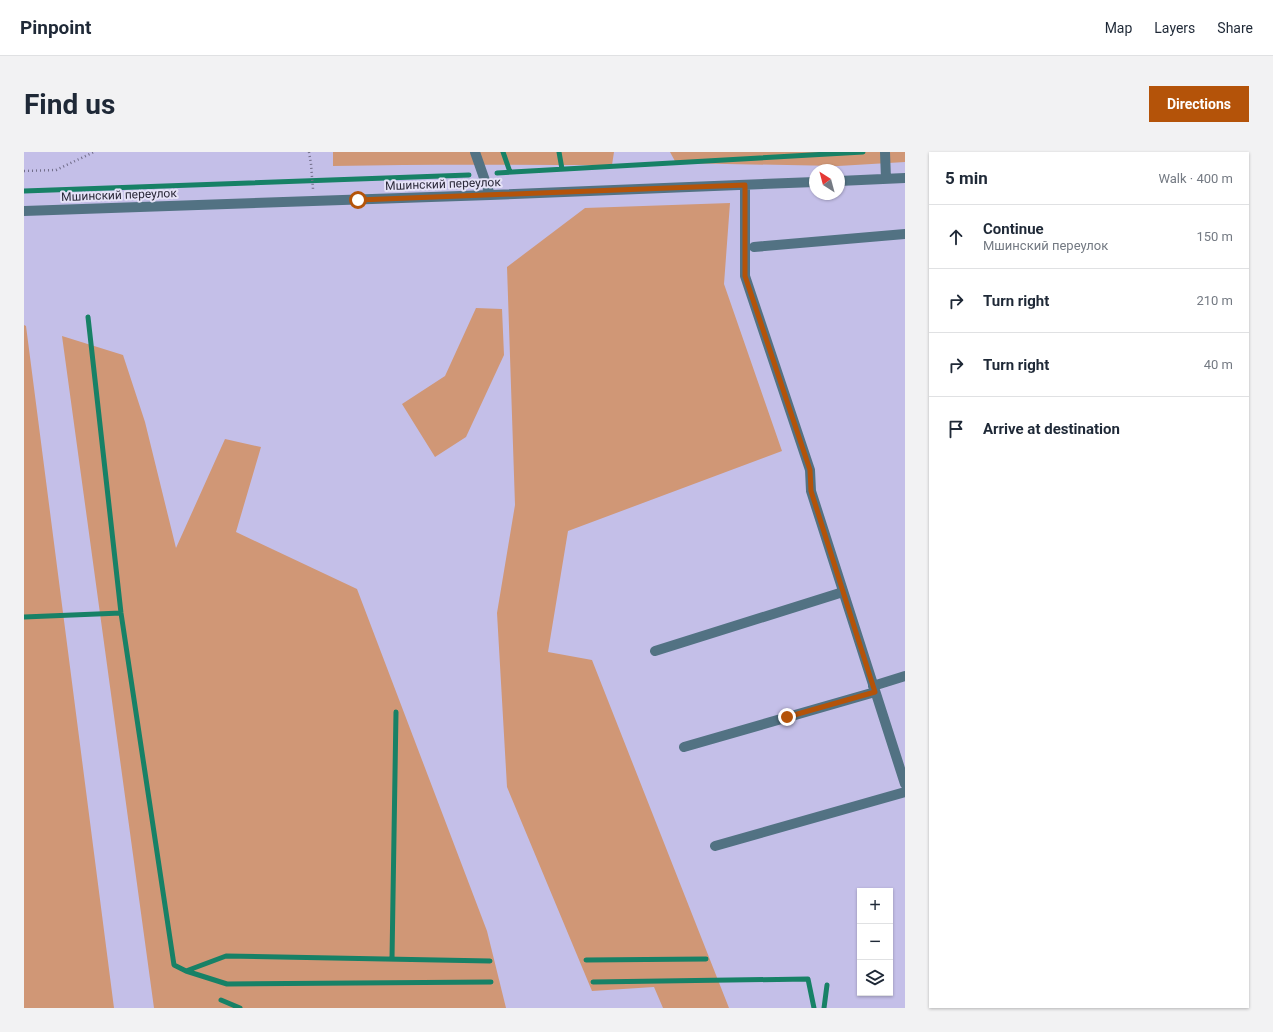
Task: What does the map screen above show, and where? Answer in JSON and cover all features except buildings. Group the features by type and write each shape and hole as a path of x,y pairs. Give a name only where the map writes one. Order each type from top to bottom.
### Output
{"street":[{"path":"475,152 490,195"},
{"path":"885,152 886,179"},
{"path":"845,181 905,178"},
{"name":"Мшинский переулок","path":"24,211 809,182"},
{"path":"745,185 745,276 810,470 811,491 905,784"},
{"path":"754,247 905,234"},
{"path":"655,651 843,592"},
{"path":"684,747 874,689 905,676"},
{"path":"714,846 905,792"}],"path":[{"path":"24,171 56,170 94,152"},
{"path":"308,152 313,188"}],"shaded area":[{"path":"333,152 614,152 612,165 333,166"},
{"path":"670,152 905,152 905,162 845,166 845,164 809,164 809,165 676,163"},
{"path":"730,203 724,284 782,451 568,531 548,652 592,660 729,1008 663,1008 654,987 592,991 507,787 497,613 515,505 507,267 585,208"},
{"path":"476,308 502,309 504,355 466,437 435,457 402,404 445,376"},
{"path":"24,325 26,326 114,1008 24,1008"},
{"path":"62,336 123,355 145,422 176,548 225,439 261,447 236,532 357,589 487,931 506,1008 154,1008"}],"waterway":[{"path":"503,152 510,172"},
{"path":"559,152 562,169"},
{"path":"497,173 863,152"},
{"path":"24,191 469,175"},
{"path":"88,317 121,613 174,965 186,971 226,956 490,961"},
{"path":"24,617 121,613"},
{"path":"392,959 396,712"},
{"path":"586,960 706,959"},
{"path":"186,971 227,984 491,982"},
{"path":"593,982 808,979 814,1008"},
{"path":"824,1008 827,985"},
{"path":"221,1000 240,1008"}],"route":[{"path":"358,200 745,185 745,276 810,470 811,491 875,692 787,717"}]}
